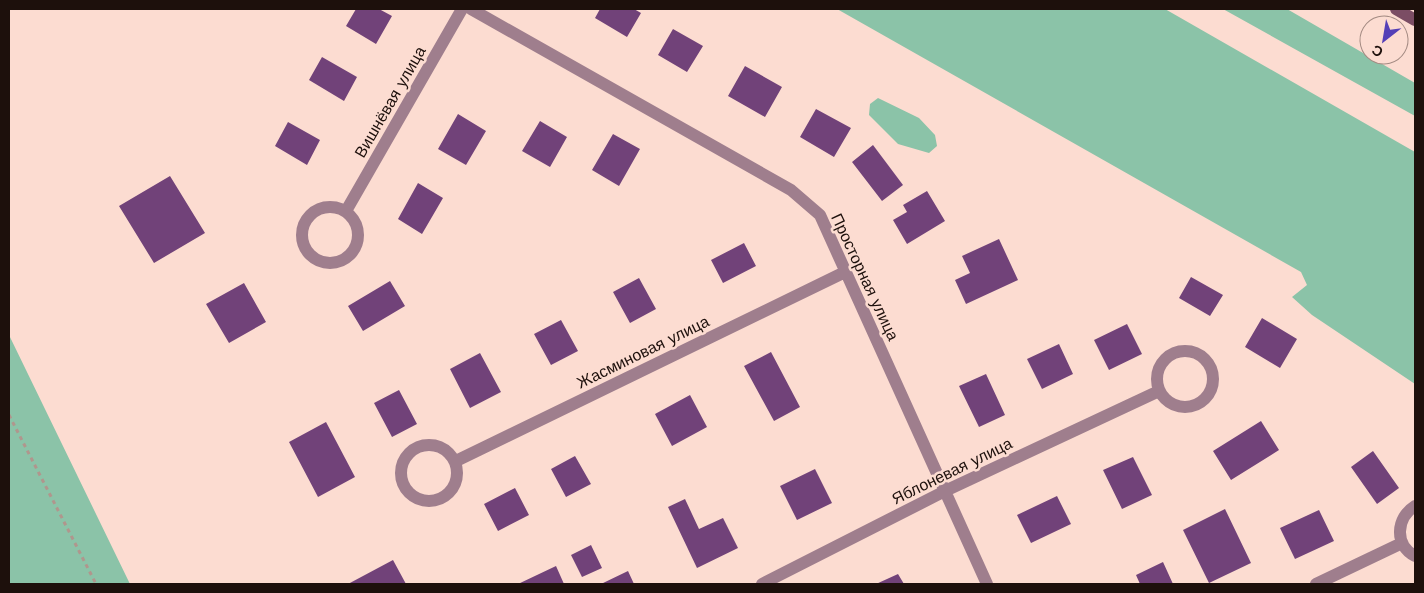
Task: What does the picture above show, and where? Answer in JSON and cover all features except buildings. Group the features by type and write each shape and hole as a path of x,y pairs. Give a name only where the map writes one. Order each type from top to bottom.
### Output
{"main road":[{"path":"1396,9 1415,20"}],"street":[{"name":"Вишнёвая улица","path":"346,211 462,9"},
{"name":"Просторная улица","path":"471,9 790,190 820,215 987,584"},
{"path":"332,206 346,211 355,222 358,230 358,237 353,251 342,260 334,263 313,258 308,253 302,240 301,232 306,218 324,207 332,206"},
{"name":"Жасминовая улица","path":"456,461 845,272"},
{"path":"1188,351 1195,353 1207,361 1211,367 1214,382 1212,389 1209,396 1197,405 1190,407 1176,406 1159,392 1157,384 1159,370 1167,358 1173,354 1188,351"},
{"name":"Яблоневая улица","path":"762,584 945,491 1159,392"},
{"path":"424,446 439,447 456,461 456,483 448,495 441,499 427,502 420,500 413,497 404,485 401,471 403,464 406,457 417,448 424,446"},
{"path":"1415,506 1405,515 1401,522 1400,536 1406,550 1415,556"},
{"path":"1316,584 1402,543"}],"path":[{"path":"9,415 96,584"}],"green space":[{"path":"837,9 1165,9 1415,152 1415,384 1312,315 1292,297 1307,285 1301,272"},
{"path":"1223,9 1287,9 1359,51 1359,65 1384,65 1415,83 1415,116"},
{"path":"878,98 919,118 935,135 937,146 929,153 898,144 869,115 870,104"},
{"path":"9,335 130,584 9,584"}]}
